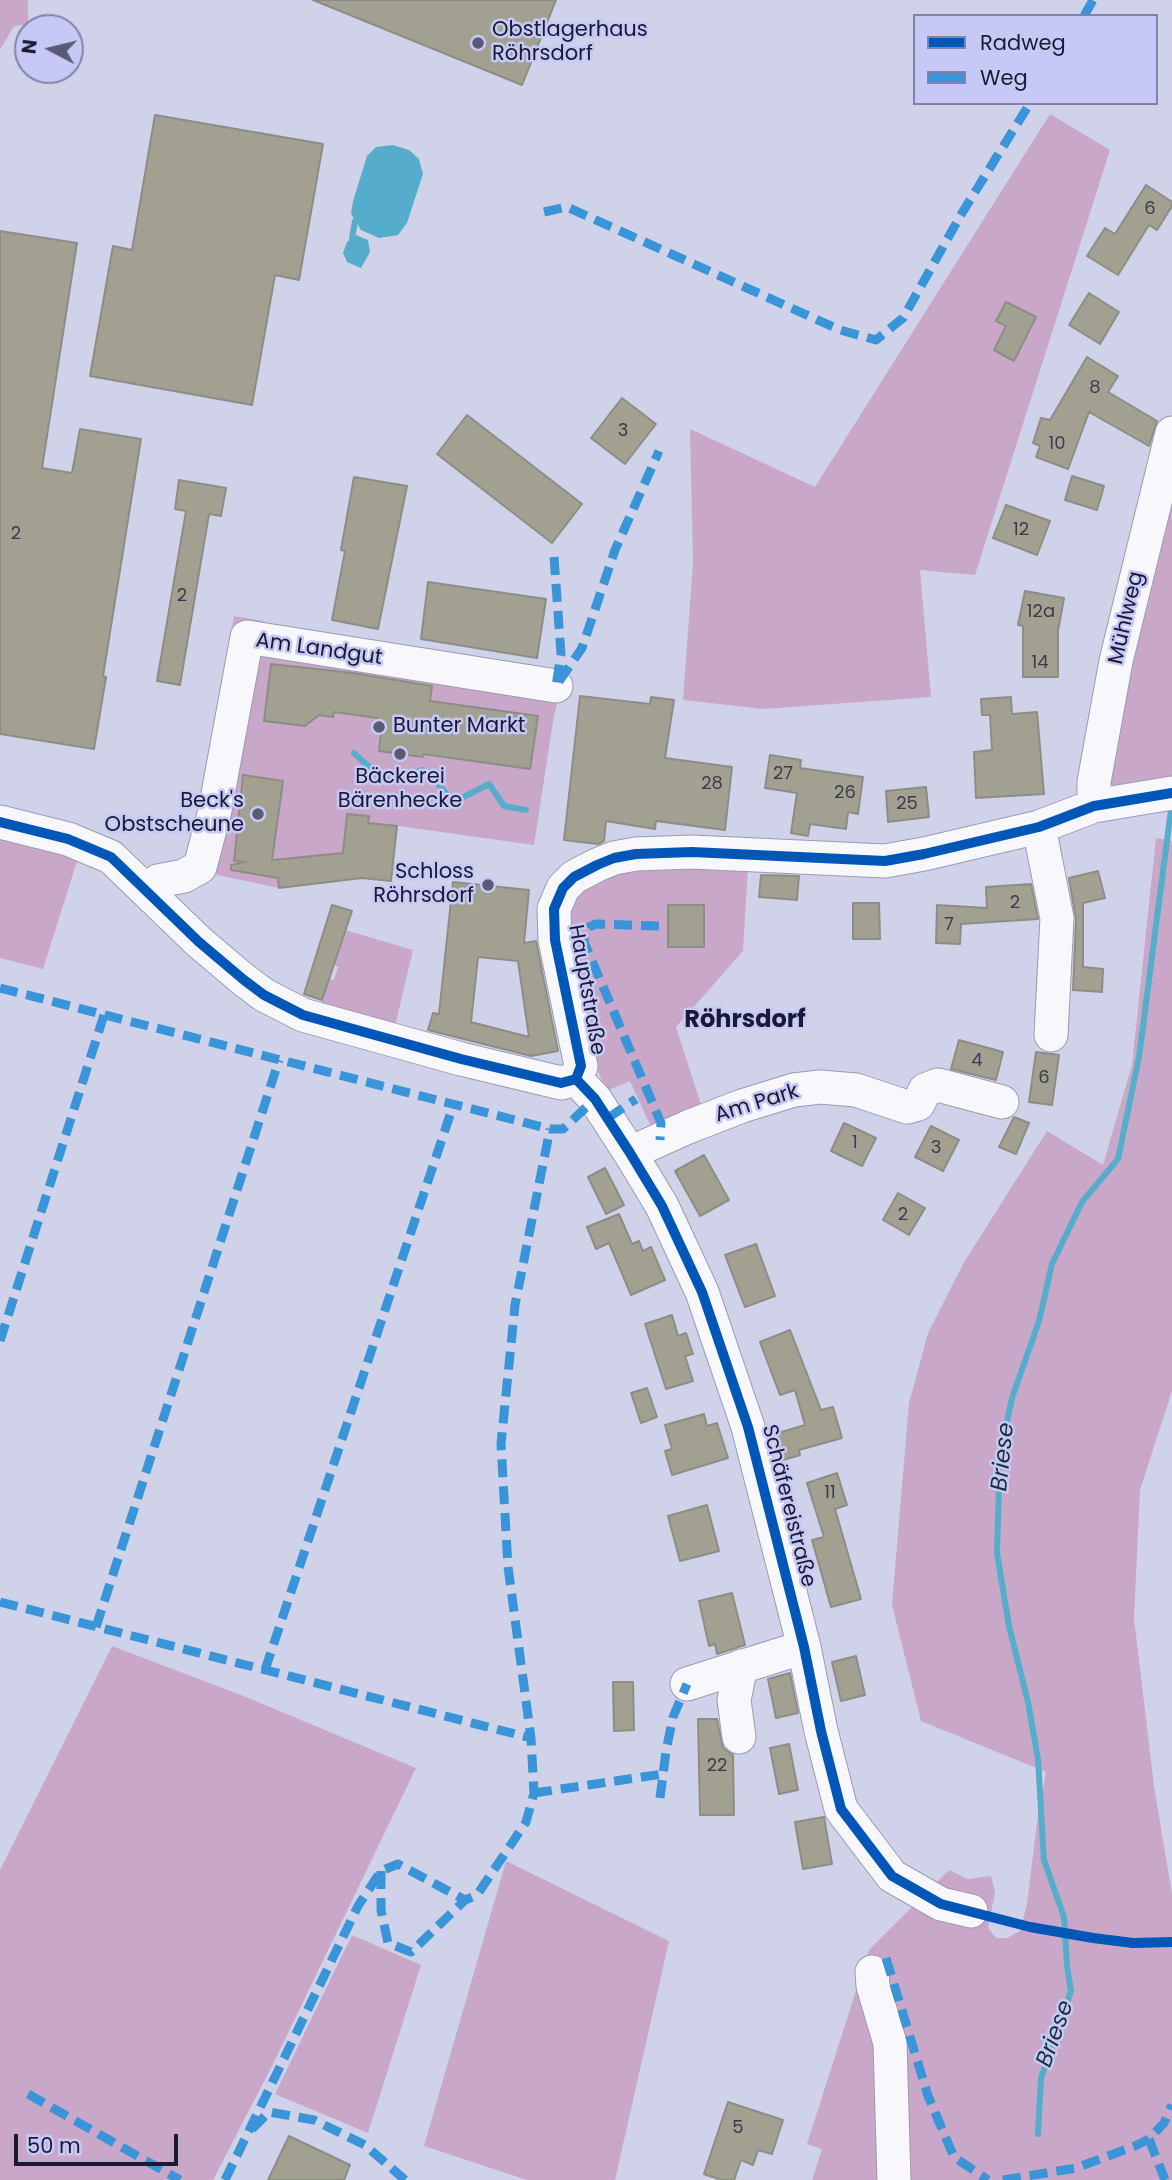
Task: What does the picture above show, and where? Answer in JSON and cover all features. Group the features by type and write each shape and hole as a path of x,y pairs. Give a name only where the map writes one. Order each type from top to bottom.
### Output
{"street":[{"name":"Mühlweg","path":"1094,806 1094,782 1116,661 1172,433"},
{"name":"Am Landgut","path":"149,893 158,881 184,876 200,867 209,836 247,637 556,686"},
{"name":"Hauptstraße","path":"0,822 68,839 111,857 199,942 244,980 264,995 303,1015 461,1059 561,1083 576,1079 582,1066 555,940 554,909 563,888 573,877 614,858 663,852 885,861 925,855 1039,827 1094,806 1165,794"},
{"path":"1039,827 1057,918 1051,1035"},
{"name":"Schäfereistraße","path":"576,1079 601,1109 662,1206 702,1292 748,1427 804,1647 841,1810 892,1876 941,1904 971,1912"},
{"name":"Am Park","path":"630,1153 742,1106 794,1090 820,1087 856,1090 907,1107 918,1104 925,1090 938,1085 1002,1102"},
{"path":"687,1684 804,1647"},
{"path":"739,1737 735,1691 742,1672 741,1666"},
{"path":"872,1972 873,1986 890,2043 894,2180"}],"shaded area":[{"path":"0,0 28,0 28,14 14,14 14,26 0,50"},
{"path":"1050,114 1110,150 975,575 920,570 931,697 763,709 683,700 693,563 690,429 815,487"},
{"path":"1172,488 1172,779 1114,788 1106,780"},
{"path":"234,616 263,621 266,629 565,677 554,715 534,845 398,826 391,881 362,878 279,888 189,869"},
{"path":"0,838 78,858 43,969 0,958"},
{"path":"1156,838 1172,841 1172,1391 1140,1490 1134,1618 1154,1786 1172,1894 1172,2180 812,2180 822,2149 807,2144 869,1950 949,1870 968,1879 991,1876 995,1892 988,1928 996,1938 1007,1938 1020,1931 1027,1904 1046,1772 921,1721 892,1605 909,1403 928,1333 963,1264 1047,1131 1103,1165 1132,1065"},
{"path":"748,867 743,951 676,1027 702,1108 651,1127 630,1081 606,1091 595,1063 565,918 583,884 597,876 641,868"},
{"path":"345,930 413,950 394,1030 320,1006 329,979 334,980 338,967 334,965"},
{"path":"112,1646 241,1695 416,1768 274,2062 213,2180 0,2180 0,1870"},
{"path":"506,1861 669,1941 615,2180 527,2180 424,2146"},
{"path":"352,1935 421,1965 368,2133 275,2094"}],"water":[{"path":"393,145 409,150 419,159 423,174 407,223 398,235 379,238 361,230 351,214 367,156 376,147"},
{"path":"356,235 368,240 370,252 361,268 347,262 343,253 347,242"}],"building":[{"name":"Obstlagerhaus Röhrsdorf","path":"313,0 556,0 522,85"},
{"path":"155,115 323,144 299,280 275,275 252,405 90,376 113,246 132,250"},
{"path":"1146,185 1172,202 1172,206 1157,230 1149,225 1118,275 1087,256 1105,228 1115,234"},
{"path":"0,231 77,243 42,468 72,473 80,429 141,439 94,749 0,734"},
{"path":"1089,293 1119,312 1100,344 1069,325"},
{"path":"1006,302 1036,317 1014,361 994,350 1006,326 996,321"},
{"path":"1087,357 1118,376 1108,392 1157,421 1149,446 1089,412 1068,469 1036,457 1040,446 1033,443 1041,418 1050,420"},
{"path":"622,398 656,424 625,464 591,438"},
{"path":"467,415 582,504 552,543 437,454"},
{"path":"1072,476 1104,486 1097,510 1065,500"},
{"path":"354,477 407,486 378,629 332,620 345,551 341,550"},
{"path":"179,480 226,488 221,516 209,514 180,685 157,681 186,511 175,509"},
{"path":"1006,505 1050,521 1037,555 993,538"},
{"path":"428,582 546,599 537,658 421,639"},
{"path":"1025,591 1064,598 1058,631 1058,677 1023,677 1023,626 1018,625"},
{"path":"271,664 353,673 432,686 430,701 538,716 530,769 423,754 423,757 379,751 382,724 376,723 377,718 334,712 333,717 319,715 305,726 264,721"},
{"path":"580,696 650,704 651,697 674,700 665,758 732,767 725,830 656,821 655,829 606,821 604,841 598,844 564,840"},
{"path":"1011,697 1012,714 1037,712 1044,794 976,798 974,752 992,750 990,715 982,715 981,699"},
{"path":"770,755 801,760 800,768 863,777 858,814 848,812 846,829 810,824 808,836 791,833 797,793 765,788"},
{"path":"243,775 283,781 272,860 343,853 347,814 369,816 368,823 397,826 391,881 362,878 279,888 278,878 231,870 231,865 246,862 234,861"},
{"path":"926,787 929,817 888,822 886,791"},
{"path":"1098,871 1105,898 1083,903 1083,967 1103,969 1102,992 1073,990 1076,919 1069,878"},
{"path":"761,875 799,876 797,900 759,897"},
{"path":"453,882 529,890 524,943 536,941 558,1051 531,1056 428,1030 433,1013 439,1014","holes":["478,957 518,961 529,1037 471,1022"]},
{"path":"1031,884 1038,919 961,924 960,944 936,943 937,905 987,908 986,887"},
{"path":"853,903 879,903 880,939 853,939"},
{"path":"332,905 352,911 322,1000 304,994"},
{"path":"668,905 704,905 704,947 668,947"},
{"path":"959,1040 1003,1052 996,1080 951,1069"},
{"path":"1036,1052 1059,1055 1052,1105 1029,1102"},
{"path":"1014,1117 1029,1123 1016,1154 999,1147"},
{"path":"844,1123 876,1138 862,1166 831,1151"},
{"path":"931,1126 959,1140 943,1171 915,1157"},
{"path":"704,1155 729,1200 700,1216 675,1171"},
{"path":"605,1168 624,1205 606,1214 588,1177"},
{"path":"898,1193 925,1208 909,1235 883,1220"},
{"path":"619,1214 632,1244 639,1241 643,1251 651,1247 665,1280 631,1295 609,1243 596,1249 587,1227"},
{"path":"756,1244 775,1296 745,1307 725,1255"},
{"path":"672,1315 678,1336 686,1333 693,1354 685,1356 693,1381 666,1389 645,1324"},
{"path":"790,1330 821,1410 833,1407 842,1438 799,1450 800,1455 783,1460 775,1434 805,1425 795,1390 780,1395 760,1342"},
{"path":"647,1388 657,1417 641,1423 631,1393"},
{"path":"704,1414 707,1426 717,1423 728,1458 672,1475 665,1451 672,1449 665,1425"},
{"path":"837,1473 847,1505 835,1509 861,1599 831,1607 812,1540 824,1537 807,1483"},
{"path":"707,1505 719,1551 680,1561 668,1516"},
{"path":"732,1593 745,1645 717,1654 715,1644 709,1646 699,1601"},
{"path":"856,1656 865,1695 841,1701 832,1662"},
{"path":"790,1673 798,1713 776,1718 768,1679"},
{"path":"613,1682 633,1682 634,1730 614,1731"},
{"path":"698,1719 717,1719 723,1748 733,1755 734,1815 700,1815"},
{"path":"789,1744 798,1790 779,1794 770,1748"},
{"path":"824,1817 832,1864 803,1869 795,1822"},
{"path":"728,2102 783,2120 772,2154 758,2150 753,2165 741,2160 734,2180 721,2180 704,2174"},
{"path":"289,2136 350,2165 344,2180 268,2180"}],"waterway":[{"path":"352,238 355,221"},
{"path":"354,753 380,777 391,781 404,780 410,774 422,770 428,773 454,802 489,784 504,806 526,810"},
{"name":"Briese","path":"1038,2134 1041,2078 1071,1991 1064,1917 1044,1860 1038,1759 1028,1702 1009,1626 997,1553 1000,1454 1012,1398 1039,1321 1052,1264 1082,1202 1118,1159 1139,1057 1172,802"}],"marked path":[{"path":"1085,14 1093,0"},
{"path":"544,212 567,207 840,330 876,340 903,318 962,213 1029,105"},
{"path":"554,557 561,654 556,686 582,648 615,550 659,451"},
{"path":"659,926 596,924 589,927 584,942 661,1123 660,1140"},
{"path":"0,988 550,1129 563,1129 595,1099"},
{"path":"0,1341 104,1015"},
{"path":"96,1627 279,1060"},
{"path":"608,1118 636,1099"},
{"path":"265,1670 453,1106"},
{"path":"381,1871 381,1910 388,1943 411,1952 465,1900 477,1895 526,1822 534,1793 531,1738 508,1567 501,1444 515,1305 550,1129"},
{"path":"0,1602 531,1738"},
{"path":"660,1798 673,1717 687,1684"},
{"path":"534,1793 663,1774"},
{"path":"225,2180 358,1906 381,1871 398,1864 465,1900"},
{"path":"886,1958 928,2096 954,2157 988,2180"},
{"path":"28,2094 180,2180"},
{"path":"1003,2180 1076,2168 1135,2146 1149,2139 1164,2123 1172,2105"},
{"path":"252,2129 269,2112 314,2120 365,2145 405,2180"},
{"path":"1149,2139 1165,2180"}],"cycle path":[{"path":"0,822 68,839 111,857 199,942 244,980 264,995 303,1015 461,1059 561,1083 576,1079 581,1066 555,940 554,909 563,888 574,877 597,865 614,858 636,854 692,852 885,861 1039,827 1094,806 1172,793"},
{"path":"576,1079 595,1099 662,1206 702,1292 748,1427 804,1647 821,1731 841,1809 892,1876 941,1904 1030,1927 1093,1938 1133,1943 1172,1942"}],"place":[{"name":"Obstlagerhaus Röhrsdorf","path":"478,43"},
{"name":"Bunter Markt","path":"379,727"},
{"name":"Bäckerei Bärenhecke","path":"400,754"},
{"name":"Beck's Obstscheune","path":"258,814"},
{"name":"Schloss Röhrsdorf","path":"488,885"}],"district":[{"name":"Röhrsdorf","path":"745,1021"}]}
